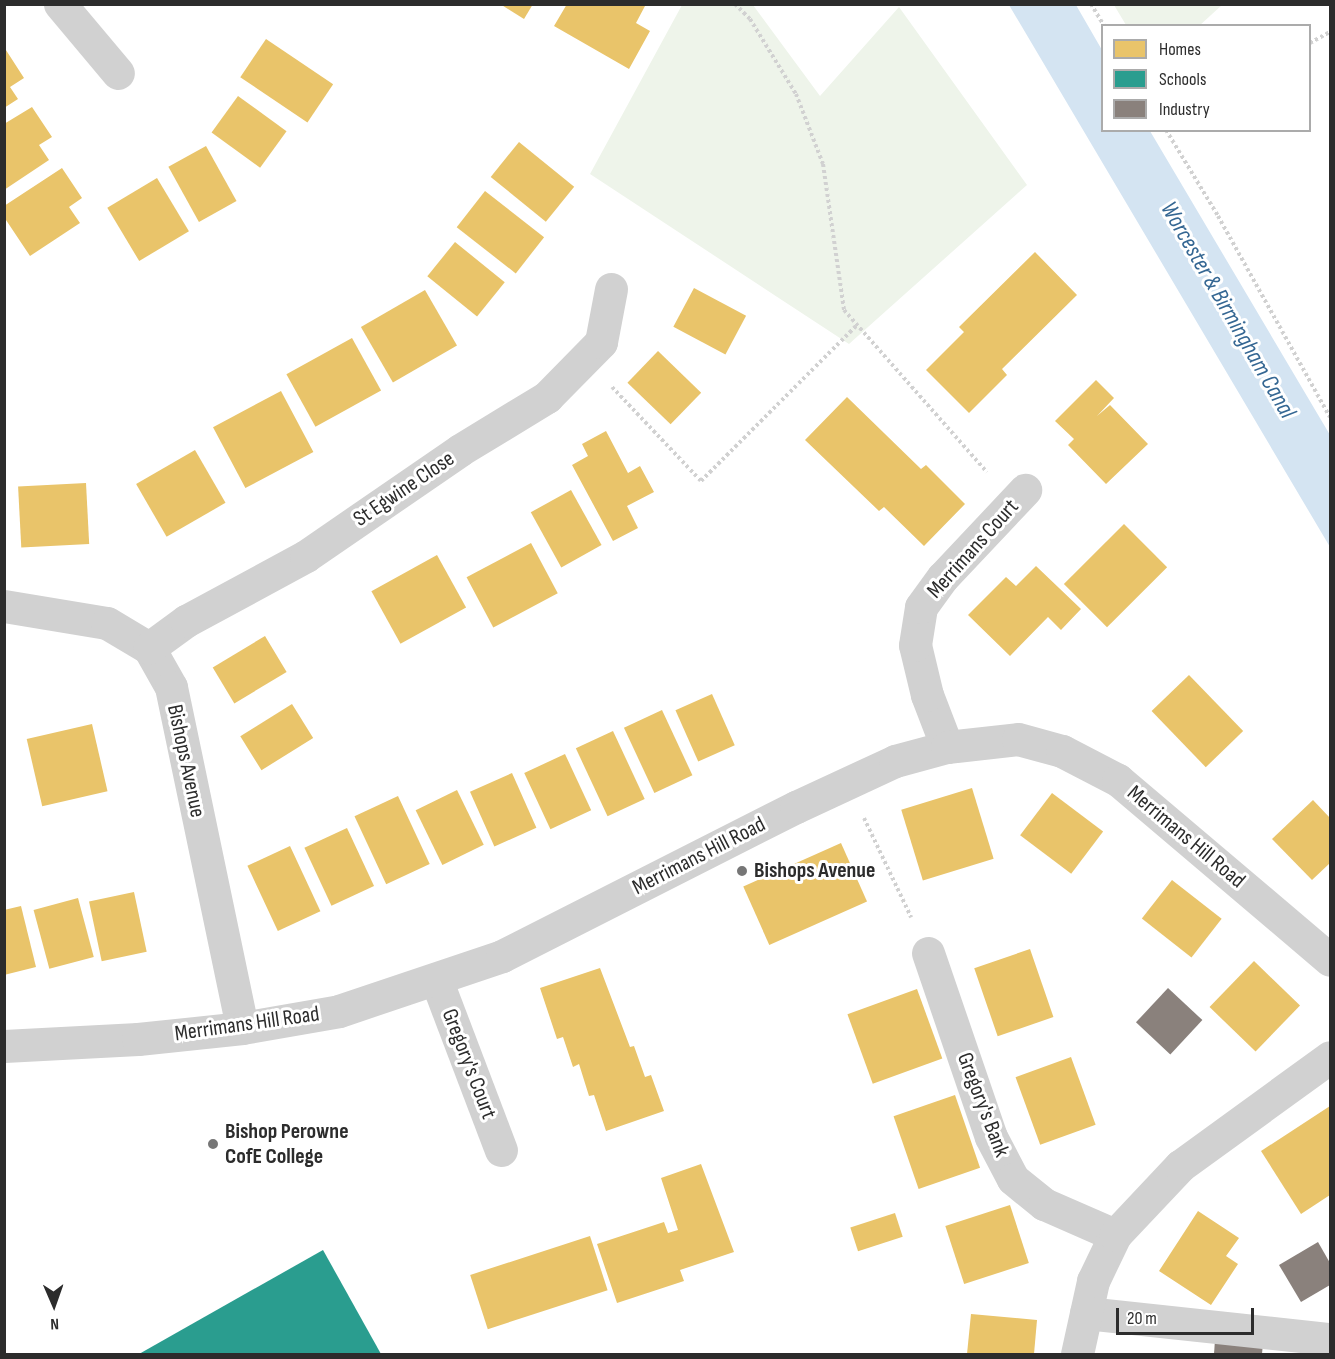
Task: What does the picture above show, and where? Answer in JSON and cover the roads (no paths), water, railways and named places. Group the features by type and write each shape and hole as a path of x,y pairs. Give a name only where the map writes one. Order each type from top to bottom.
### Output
{"street":[{"path":"60,4 118,73"},
{"name":"St Egwine Close","path":"149,648 186,621 306,556 460,450 547,397 601,342 611,290"},
{"name":"Merrimans Court","path":"947,747 927,695 915,645 921,607 943,578 1019,496"},
{"name":"Bishops Avenue","path":"4,606 107,623 149,648 171,687 242,1028"},
{"name":"Merrimans Hill Road","path":"4,1046 138,1039 242,1028 339,1011 502,956 847,782 895,761 947,747 1018,739 1062,751 1118,780 1330,960"},
{"name":"Gregory's Bank","path":"927,953 991,1137 1013,1179 1044,1204 1115,1235"},
{"name":"Gregory's Court","path":"436,979 501,1150"},
{"path":"1077,1354 1093,1281 1115,1235 1180,1166 1330,1057"},
{"path":"1086,1313 1330,1339"}],"water":[{"name":"Worcester & Birmingham Canal","path":"1009,5 1076,5 1101,48 1101,132 1151,132 1330,435 1330,547"}],"place":[{"name":"Bishops Avenue","path":"742,871"},
{"name":"Bishop Perowne CofE College","path":"213,1144"}]}
